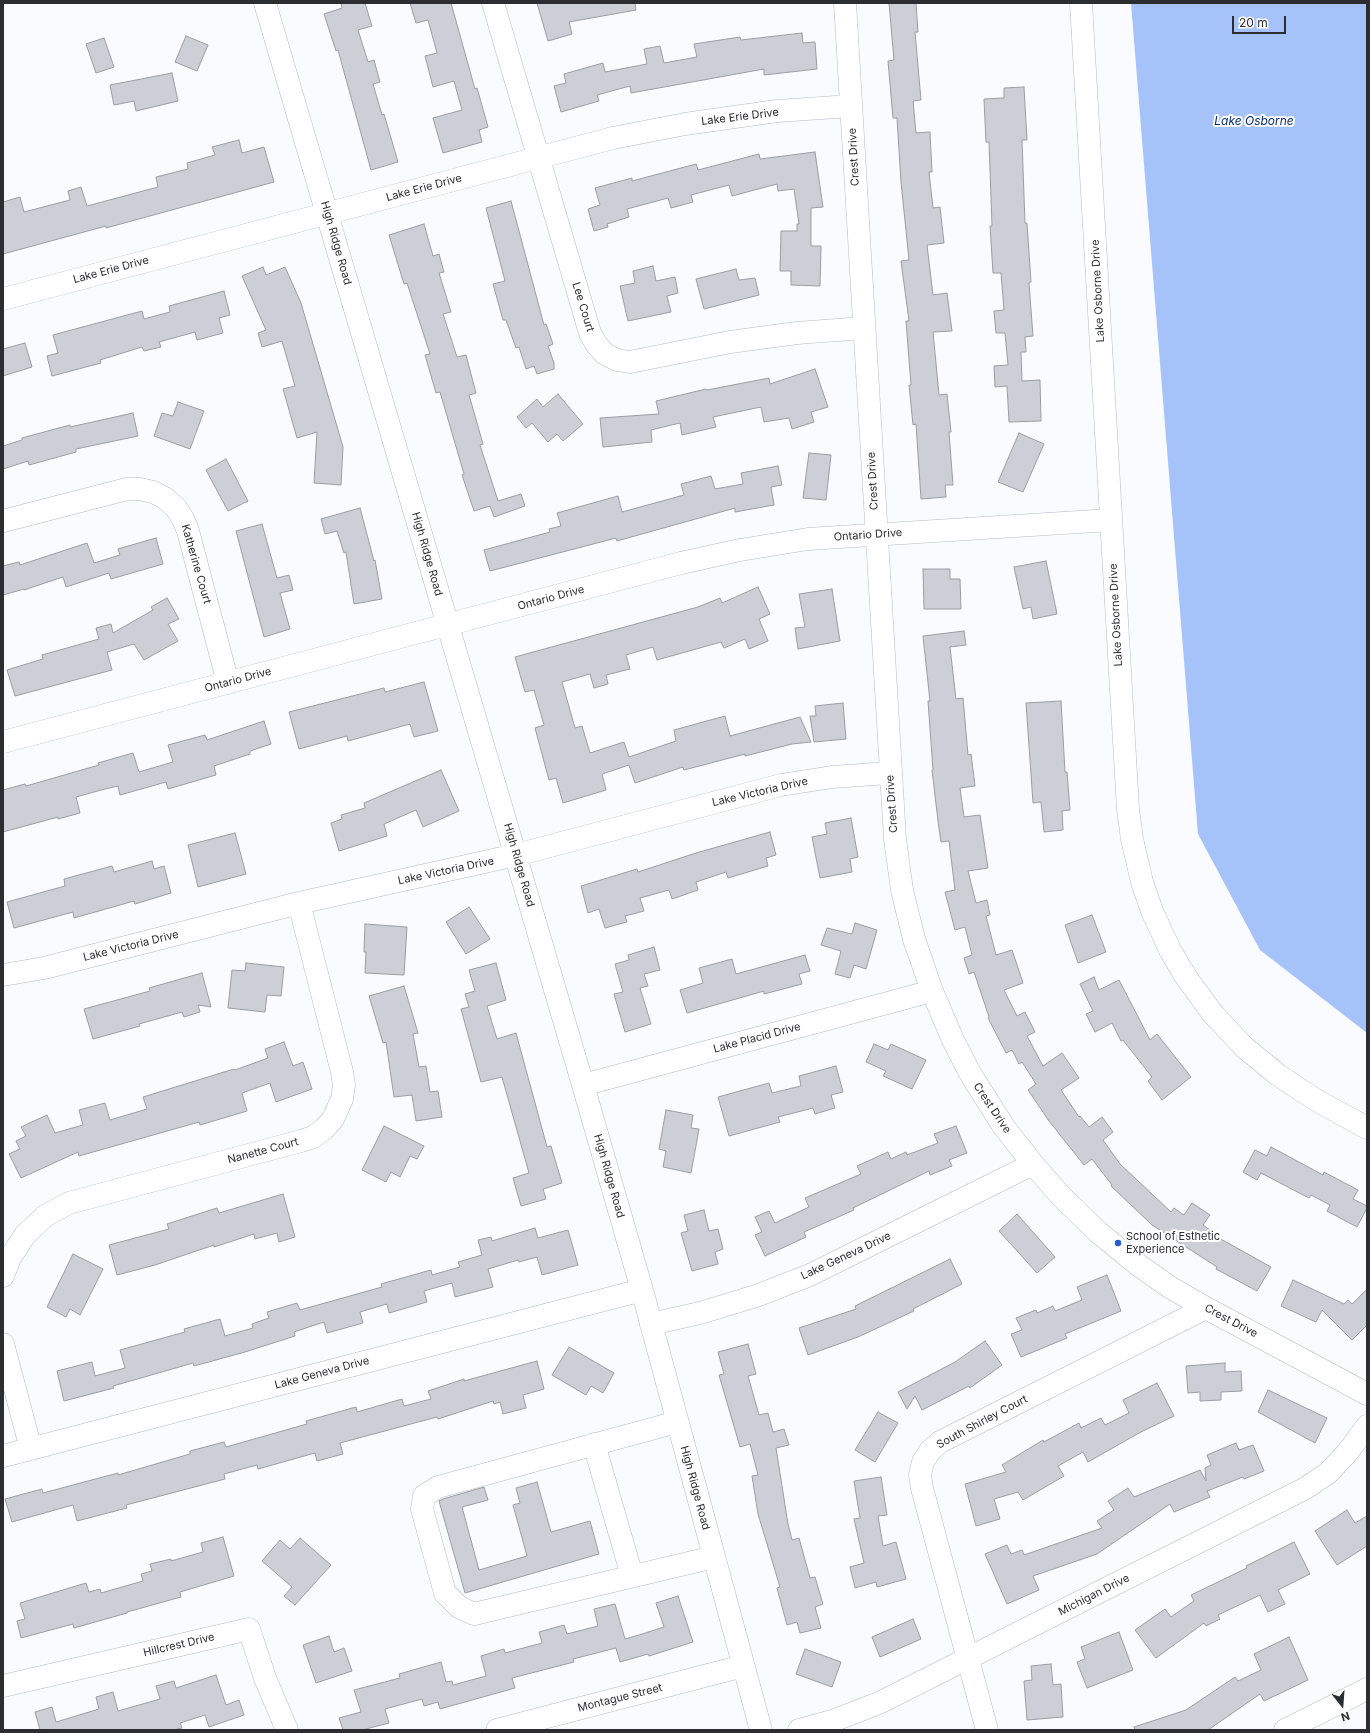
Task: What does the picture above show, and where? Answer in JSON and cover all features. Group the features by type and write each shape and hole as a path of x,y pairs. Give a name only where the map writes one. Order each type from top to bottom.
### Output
{"street":[{"name":"High Ridge Road","path":"265,3 516,855 642,1290 760,1730"},
{"name":"Lee Court","path":"493,3 590,333 596,344 605,354 617,360 630,362 730,342 797,333 864,328"},
{"name":"Crest Drive","path":"846,3 895,839 902,890 914,939 932,991 953,1040 976,1085 1004,1127 1033,1164 1061,1196 1098,1232 1143,1268 1206,1308 1367,1394"},
{"name":"Lake Osborne Drive","path":"1081,3 1128,809 1132,838 1141,875 1152,911 1171,952 1186,977 1213,1014 1244,1046 1278,1076 1316,1100 1367,1128"},
{"name":"Lake Erie Drive","path":"3,299 613,138 686,124 778,111 851,106"},
{"name":"Katherine Court","path":"3,521 127,489 140,489 153,492 166,498 184,519 228,683"},
{"name":"Ontario Drive","path":"3,742 681,563 740,550 800,540 1111,520"},
{"name":"Lake Victoria Drive","path":"3,975 49,967 299,903 516,855 781,785 832,777 890,773"},
{"name":"Nanette Court","path":"3,1276 10,1258 25,1235 45,1216 69,1202 301,1141 324,1129 333,1119 342,1099 344,1086 342,1072 299,903"},
{"name":"Lake Placid Drive","path":"583,1085 932,991"},
{"name":"Lake Geneva Drive","path":"651,1324 700,1313 756,1296 810,1275 1033,1164"},
{"name":"Lake Geneva Drive","path":"3,1456 642,1290"},
{"name":"South Shirley Court","path":"987,1730 922,1488 920,1475 923,1462 930,1451 940,1442 1206,1308"},
{"path":"3,1344 31,1449"},
{"path":"677,1422 438,1487 424,1496 422,1509 445,1593 459,1607 474,1614 714,1557"},
{"name":"Michigan Drive","path":"799,1730 835,1720 878,1703 1306,1488 1328,1473 1347,1453 1367,1426"},
{"path":"594,1444 632,1576"},
{"name":"Hillcrest Drive","path":"3,1686 250,1629 265,1678 287,1730"},
{"name":"Montague Street","path":"497,1730 522,1727 743,1666"},
{"path":"1285,1730 1367,1689"}],"water":[{"name":"Lake Osborne","path":"1131,3 1367,3 1367,1033 1260,950 1198,834"}],"building":[{"path":"341,3 365,3 372,26 358,30 368,62 374,60 380,82 373,84 382,115 384,114 398,162 371,170 338,50 336,51 324,14 342,8"},
{"path":"410,3 451,3 475,89 477,88 488,127 479,130 482,142 443,153 433,118 462,110 454,81 433,87 425,56 437,53 428,20 416,23"},
{"path":"537,3 635,3 636,10 569,22 572,34 548,41"},
{"path":"889,3 916,3 918,32 915,32 921,100 913,101 916,133 930,132 932,172 929,172 933,208 940,207 944,243 927,245 933,295 947,293 952,331 933,332 939,395 947,394 951,432 949,432 953,485 945,485 946,497 921,499 916,424 913,425 909,385 911,385 906,321 909,321 901,261 909,260 901,182 897,118 893,118 888,61 894,60"},
{"path":"802,33 803,43 815,42 817,69 764,75 764,69 631,93 630,86 597,95 599,101 561,112 554,86 566,83 564,74 603,63 605,72 647,64 644,49 660,46 664,63 697,57 694,44 740,37 741,40"},
{"path":"186,36 208,45 197,71 175,62"},
{"path":"104,38 114,67 96,73 86,44"},
{"path":"172,73 178,101 136,111 134,101 114,105 110,85"},
{"path":"1024,87 1027,140 1022,140 1025,223 1027,223 1033,336 1025,337 1026,352 1021,352 1022,381 1040,380 1041,421 1009,422 1007,386 995,387 994,366 1008,365 1005,333 996,333 994,311 1004,310 1001,273 993,273 990,226 992,226 989,142 986,142 984,99 1004,98 1004,88"},
{"path":"239,140 242,153 264,147 274,182 106,228 106,226 3,254 3,202 20,197 24,212 70,200 68,191 81,187 87,206 158,187 156,177 188,169 187,163 215,155 212,147"},
{"path":"815,152 823,207 811,208 811,246 821,246 820,286 791,285 791,271 780,271 781,231 797,231 797,224 799,224 794,189 778,191 777,184 732,196 729,185 691,195 693,202 671,208 668,198 627,209 629,217 607,224 608,227 594,231 588,209 600,205 595,188 632,178 632,181 696,164 698,170 759,154 760,159"},
{"path":"511,201 544,325 546,324 553,344 548,346 554,363 554,369 537,374 534,366 526,369 519,347 516,348 506,320 503,320 493,284 505,281 486,208"},
{"path":"424,224 433,256 439,254 444,272 439,273 451,312 443,314 457,357 466,355 476,393 469,395 483,444 480,445 498,501 521,494 525,506 494,517 490,506 474,511 462,475 464,474 440,392 436,393 425,355 430,354 407,283 404,284 389,235"},
{"path":"653,266 656,281 675,277 678,293 667,296 671,312 628,321 620,286 635,283 633,271"},
{"path":"263,267 266,275 285,267 301,303 343,447 341,485 314,483 317,432 297,438 283,389 295,386 282,341 262,347 258,333 266,330 242,276"},
{"path":"736,269 739,280 755,278 759,295 704,309 696,279"},
{"path":"224,291 230,315 219,318 223,333 197,340 195,332 159,342 161,347 144,351 142,347 100,360 101,363 52,376 47,356 58,353 53,335 142,311 144,319 170,312 169,306"},
{"path":"25,343 32,367 3,376 3,349"},
{"path":"815,369 828,407 811,412 814,422 792,429 789,418 764,422 761,407 713,417 716,427 682,435 680,423 651,430 652,442 603,447 600,418 659,414 656,401 706,389 769,378 770,384"},
{"path":"558,394 583,424 563,441 557,434 548,442 532,423 526,428 517,417 537,399 543,407"},
{"path":"178,402 204,411 190,449 154,436 162,413 173,416"},
{"path":"133,413 138,436 76,449 76,452 29,465 28,461 3,469 3,446 22,440 22,438 70,425 70,427"},
{"path":"1019,433 1044,444 1023,492 998,482"},
{"path":"809,453 831,455 826,500 803,498"},
{"path":"226,459 248,501 228,511 206,470"},
{"path":"778,466 782,485 771,487 774,505 735,512 735,508 617,541 616,538 490,571 484,550 550,532 549,529 561,526 557,513 618,496 622,512 684,495 681,484 711,476 715,489 743,484 741,473"},
{"path":"360,508 374,561 375,560 382,599 354,604 346,552 344,553 337,531 325,534 321,519"},
{"path":"262,524 277,578 289,575 293,590 280,593 290,629 264,637 236,531"},
{"path":"156,538 163,564 111,579 109,573 66,587 63,577 24,590 3,595 3,566 19,562 20,565 87,543 94,563 120,555 118,549"},
{"path":"1046,561 1057,614 1033,619 1031,607 1023,609 1014,567"},
{"path":"923,569 950,569 950,579 960,579 961,609 924,609"},
{"path":"758,587 770,614 759,619 768,641 749,649 745,639 724,648 721,642 657,660 653,647 626,655 630,669 606,675 608,684 594,688 590,674 562,682 575,728 582,726 590,753 624,742 629,757 676,741 674,730 725,716 730,736 800,717 811,742 792,744 745,756 745,754 684,770 683,767 635,783 629,765 602,774 606,790 563,803 556,778 549,780 535,728 544,725 534,690 525,692 515,657 698,607 720,598 722,603"},
{"path":"832,589 840,641 798,649 795,628 805,627 799,594"},
{"path":"167,598 179,619 168,624 178,641 144,660 134,644 107,652 112,670 15,696 7,670 43,659 42,655 99,639 96,628 111,624 113,633 153,610 151,607"},
{"path":"964,631 966,645 950,647 956,699 963,698 968,755 971,754 975,786 960,788 964,817 980,815 988,868 968,871 976,903 987,900 990,915 986,916 996,955 1012,950 1023,983 1004,990 1017,1016 1025,1012 1035,1032 1027,1036 1043,1066 1062,1053 1079,1078 1061,1090 1079,1117 1080,1116 1089,1127 1102,1117 1113,1132 1103,1140 1120,1164 1171,1212 1174,1208 1184,1215 1192,1203 1210,1215 1203,1225 1220,1237 1219,1238 1271,1267 1257,1291 1216,1269 1217,1267 1152,1225 1111,1186 1112,1185 1092,1159 1084,1165 1049,1121 1028,1090 1036,1084 1022,1062 1019,1064 1012,1050 1006,1053 988,1018 989,1017 974,972 969,974 964,958 972,955 965,927 955,930 945,892 955,890 949,841 941,842 938,821 932,770 928,701 930,701 923,636"},
{"path":"424,682 438,731 414,737 410,724 348,741 347,736 299,749 289,712 384,688 385,692"},
{"path":"1061,701 1065,772 1067,772 1070,810 1062,811 1063,830 1044,832 1041,802 1033,803 1026,703"},
{"path":"843,703 846,739 814,742 810,716 816,716 815,706"},
{"path":"264,721 271,744 250,751 250,754 214,766 216,775 168,789 166,782 120,795 118,786 105,789 76,797 80,813 58,819 58,817 3,832 3,790 25,784 26,786 99,765 98,763 133,753 139,772 173,762 168,745 205,735 207,740"},
{"path":"441,770 459,811 423,827 416,810 384,824 387,836 339,851 331,823 342,819 341,815 365,808 364,803"},
{"path":"851,818 858,857 850,859 852,872 820,878 812,837 827,834 825,823"},
{"path":"770,832 776,855 766,858 768,866 728,878 726,872 696,882 698,890 672,899 669,890 640,898 644,911 625,916 627,922 605,928 599,909 588,913 581,886 637,869 638,872 696,853"},
{"path":"235,833 246,874 198,887 188,845"},
{"path":"152,861 154,869 164,866 171,893 135,904 134,901 74,918 73,912 14,928 7,902 65,886 64,879 112,866 114,872"},
{"path":"469,907 490,939 466,954 446,922"},
{"path":"1092,915 1106,952 1078,963 1065,925"},
{"path":"855,923 877,930 866,969 854,965 850,978 835,974 841,951 821,945 827,928 852,934"},
{"path":"365,924 407,927 404,975 365,973"},
{"path":"654,947 660,970 644,974 648,986 640,988 651,1024 625,1032 614,994 623,992 615,964 629,960 628,955"},
{"path":"805,955 810,971 799,974 802,984 764,994 764,991 687,1013 680,990 703,983 699,968 732,959 736,974"},
{"path":"246,963 284,967 281,996 267,995 265,1012 228,1008 232,970 245,971"},
{"path":"496,963 506,1000 487,1006 497,1039 516,1033 547,1147 551,1146 562,1183 543,1189 546,1199 521,1206 513,1178 529,1173 502,1077 481,1082 461,1009 469,1007 465,994 475,991 469,970"},
{"path":"202,973 211,1007 198,1005 200,1012 184,1017 182,1012 139,1024 140,1026 93,1039 84,1009 150,991 149,988"},
{"path":"1094,977 1099,990 1119,980 1150,1040 1157,1034 1191,1077 1162,1100 1148,1081 1152,1077 1123,1040 1121,1041 1112,1023 1095,1032 1086,1014 1093,1011 1080,984"},
{"path":"404,986 418,1033 413,1034 419,1067 426,1066 430,1092 438,1091 442,1117 416,1121 412,1095 394,1097 386,1042 383,1043 369,996"},
{"path":"284,1042 293,1066 303,1062 312,1089 276,1102 270,1083 242,1093 247,1111 200,1125 199,1122 79,1156 78,1152 21,1178 9,1154 20,1149 16,1141 26,1136 21,1127 47,1115 55,1133 83,1125 79,1110 105,1103 110,1120 147,1109 143,1097 234,1069 235,1070 268,1058 265,1049"},
{"path":"874,1044 888,1050 891,1044 926,1060 912,1089 883,1076 886,1071 866,1062"},
{"path":"836,1066 843,1092 831,1095 835,1108 815,1114 813,1108 778,1117 780,1122 729,1136 718,1097 769,1083 772,1093 801,1086 799,1076"},
{"path":"666,1110 693,1115 691,1128 699,1129 691,1173 663,1167 666,1151 659,1149"},
{"path":"384,1126 424,1146 417,1159 410,1156 400,1177 391,1172 386,1182 362,1170"},
{"path":"956,1126 967,1153 949,1160 952,1166 930,1175 929,1171 853,1208 854,1210 804,1232 806,1237 765,1256 755,1235 762,1232 755,1217 769,1211 775,1223 809,1207 805,1198 861,1174 857,1166 888,1152 891,1159 906,1152 907,1155 938,1143 934,1134"},
{"path":"1271,1147 1323,1175 1324,1172 1358,1190 1353,1199 1367,1206 1367,1208 1357,1227 1327,1211 1330,1205 1311,1195 1309,1198 1261,1173 1257,1180 1243,1172 1255,1150 1267,1156"},
{"path":"283,1194 295,1237 279,1242 277,1233 255,1239 254,1234 214,1247 214,1245 155,1265 117,1275 109,1245 169,1229 167,1224 217,1208 219,1213"},
{"path":"704,1210 709,1231 718,1229 723,1249 715,1252 718,1264 692,1271 681,1233 688,1231 684,1215"},
{"path":"1017,1214 1055,1257 1037,1273 999,1231"},
{"path":"535,1228 538,1238 568,1230 578,1265 542,1275 537,1257 519,1262 518,1260 488,1269 493,1287 455,1297 452,1283 424,1291 427,1302 389,1313 387,1304 360,1312 363,1323 327,1333 324,1322 294,1332 295,1336 245,1352 194,1366 193,1363 113,1386 114,1388 64,1401 57,1371 92,1362 95,1376 125,1368 120,1350 185,1332 184,1329 220,1319 225,1336 253,1328 252,1324 269,1318 267,1312 297,1303 300,1310 382,1287 381,1284 431,1270 432,1275 460,1267 458,1262 482,1255 478,1240 491,1237 492,1241"},
{"path":"73,1254 103,1269 80,1315 70,1309 66,1317 47,1307"},
{"path":"950,1259 962,1284 913,1309 914,1311 858,1337 808,1355 799,1328 856,1309 855,1306"},
{"path":"1107,1275 1121,1311 1065,1334 1067,1338 1021,1357 1011,1334 1022,1330 1016,1318 1036,1310 1037,1313 1053,1306 1055,1311 1082,1300 1077,1287"},
{"path":"1293,1280 1344,1304 1348,1300 1352,1304 1367,1289 1367,1325 1352,1340 1322,1310 1316,1322 1281,1306"},
{"path":"985,1341 1002,1365 970,1388 969,1386 922,1410 915,1396 907,1409 898,1392 955,1362"},
{"path":"748,1344 756,1374 748,1376 759,1415 768,1413 773,1432 784,1429 789,1445 776,1448 792,1540 799,1538 810,1578 815,1577 823,1604 815,1607 821,1628 800,1633 797,1622 787,1625 777,1588 780,1587 758,1514 752,1476 758,1475 750,1444 740,1447 719,1375 724,1374 718,1352"},
{"path":"569,1347 614,1373 603,1393 591,1386 586,1395 552,1375"},
{"path":"537,1361 544,1389 523,1395 526,1408 503,1414 500,1402 494,1404 493,1401 438,1419 437,1417 340,1443 343,1454 317,1461 315,1453 258,1469 257,1465 224,1474 225,1479 126,1505 127,1508 77,1521 73,1505 12,1522 5,1499 42,1489 43,1493 118,1473 118,1475 190,1454 190,1451 224,1442 226,1447 307,1424 306,1421 356,1407 357,1412 402,1399 404,1406 431,1399 428,1391 464,1379 464,1381"},
{"path":"1225,1363 1225,1372 1241,1371 1242,1391 1221,1392 1221,1400 1200,1401 1200,1392 1188,1393 1186,1366"},
{"path":"1157,1383 1174,1416 1139,1433 1088,1462 1083,1452 1058,1466 1064,1476 1023,1500 1018,1492 994,1499 1000,1519 976,1526 965,1484 1006,1472 1002,1465 1043,1440 1044,1442 1079,1423 1081,1428 1101,1418 1105,1425 1129,1413 1123,1400"},
{"path":"1268,1390 1327,1418 1315,1443 1258,1412"},
{"path":"878,1412 898,1423 875,1462 855,1450"},
{"path":"1236,1443 1239,1450 1253,1445 1264,1471 1244,1479 1243,1477 1207,1491 1210,1497 1174,1512 1170,1504 1097,1554 1033,1576 1039,1590 1007,1604 985,1554 1007,1545 1011,1554 1022,1550 1024,1555 1102,1528 1097,1521 1114,1510 1108,1501 1128,1488 1134,1497 1200,1470 1206,1481 1205,1468 1211,1465 1207,1455"},
{"path":"881,1477 887,1515 878,1516 883,1546 896,1542 906,1579 877,1587 876,1582 855,1588 850,1567 864,1563 854,1519 860,1518 854,1481"},
{"path":"537,1482 551,1532 590,1521 599,1554 465,1593 439,1501 484,1487 488,1500 462,1507 479,1570 527,1556 513,1505 520,1503 516,1488"},
{"path":"1347,1510 1355,1523 1367,1516 1367,1546 1337,1565 1315,1531"},
{"path":"223,1537 234,1576 180,1592 181,1597 127,1613 74,1628 73,1624 21,1638 17,1621 25,1619 20,1603 86,1583 89,1592 100,1589 101,1593 143,1581 141,1574 152,1571 150,1564 171,1559 171,1561 203,1552 201,1543"},
{"path":"300,1538 331,1565 295,1605 284,1596 292,1587 262,1561 280,1540 290,1549"},
{"path":"1294,1542 1310,1574 1278,1590 1285,1604 1268,1612 1260,1595 1218,1615 1220,1619 1206,1626 1204,1623 1156,1658 1135,1630 1165,1609 1171,1617 1194,1601 1191,1595 1247,1568 1246,1566"},
{"path":"678,1596 693,1642 649,1656 648,1654 620,1662 616,1648 573,1659 574,1662 512,1678 515,1688 440,1709 438,1702 424,1706 422,1699 385,1709 389,1723 362,1730 343,1730 339,1718 361,1712 354,1690 400,1678 399,1674 441,1662 446,1682 452,1681 453,1685 486,1676 481,1656 504,1649 505,1653 542,1643 539,1632 564,1625 567,1634 598,1626 594,1609 615,1604 625,1639 639,1635 664,1627 656,1603"},
{"path":"913,1619 921,1639 880,1657 872,1637"},
{"path":"1119,1632 1133,1670 1087,1688 1077,1662 1085,1659 1081,1647"},
{"path":"329,1636 334,1652 344,1648 352,1671 316,1683 303,1645"},
{"path":"1289,1637 1308,1680 1264,1701 1260,1694 1208,1730 1135,1730 1134,1727 1186,1710 1235,1677 1238,1681 1261,1670 1254,1654"},
{"path":"805,1649 841,1662 832,1687 796,1674"},
{"path":"1051,1664 1053,1685 1061,1684 1063,1717 1027,1720 1024,1681 1032,1680 1031,1666"},
{"path":"216,1675 226,1705 239,1700 244,1715 209,1727 205,1715 180,1723 182,1728 173,1730 40,1730 35,1712 52,1707 56,1722 99,1709 96,1697 113,1692 118,1711 160,1699 156,1686 174,1681 176,1688"}],"place":[{"name":"School of Esthetic Experience","path":"1118,1243"}]}
